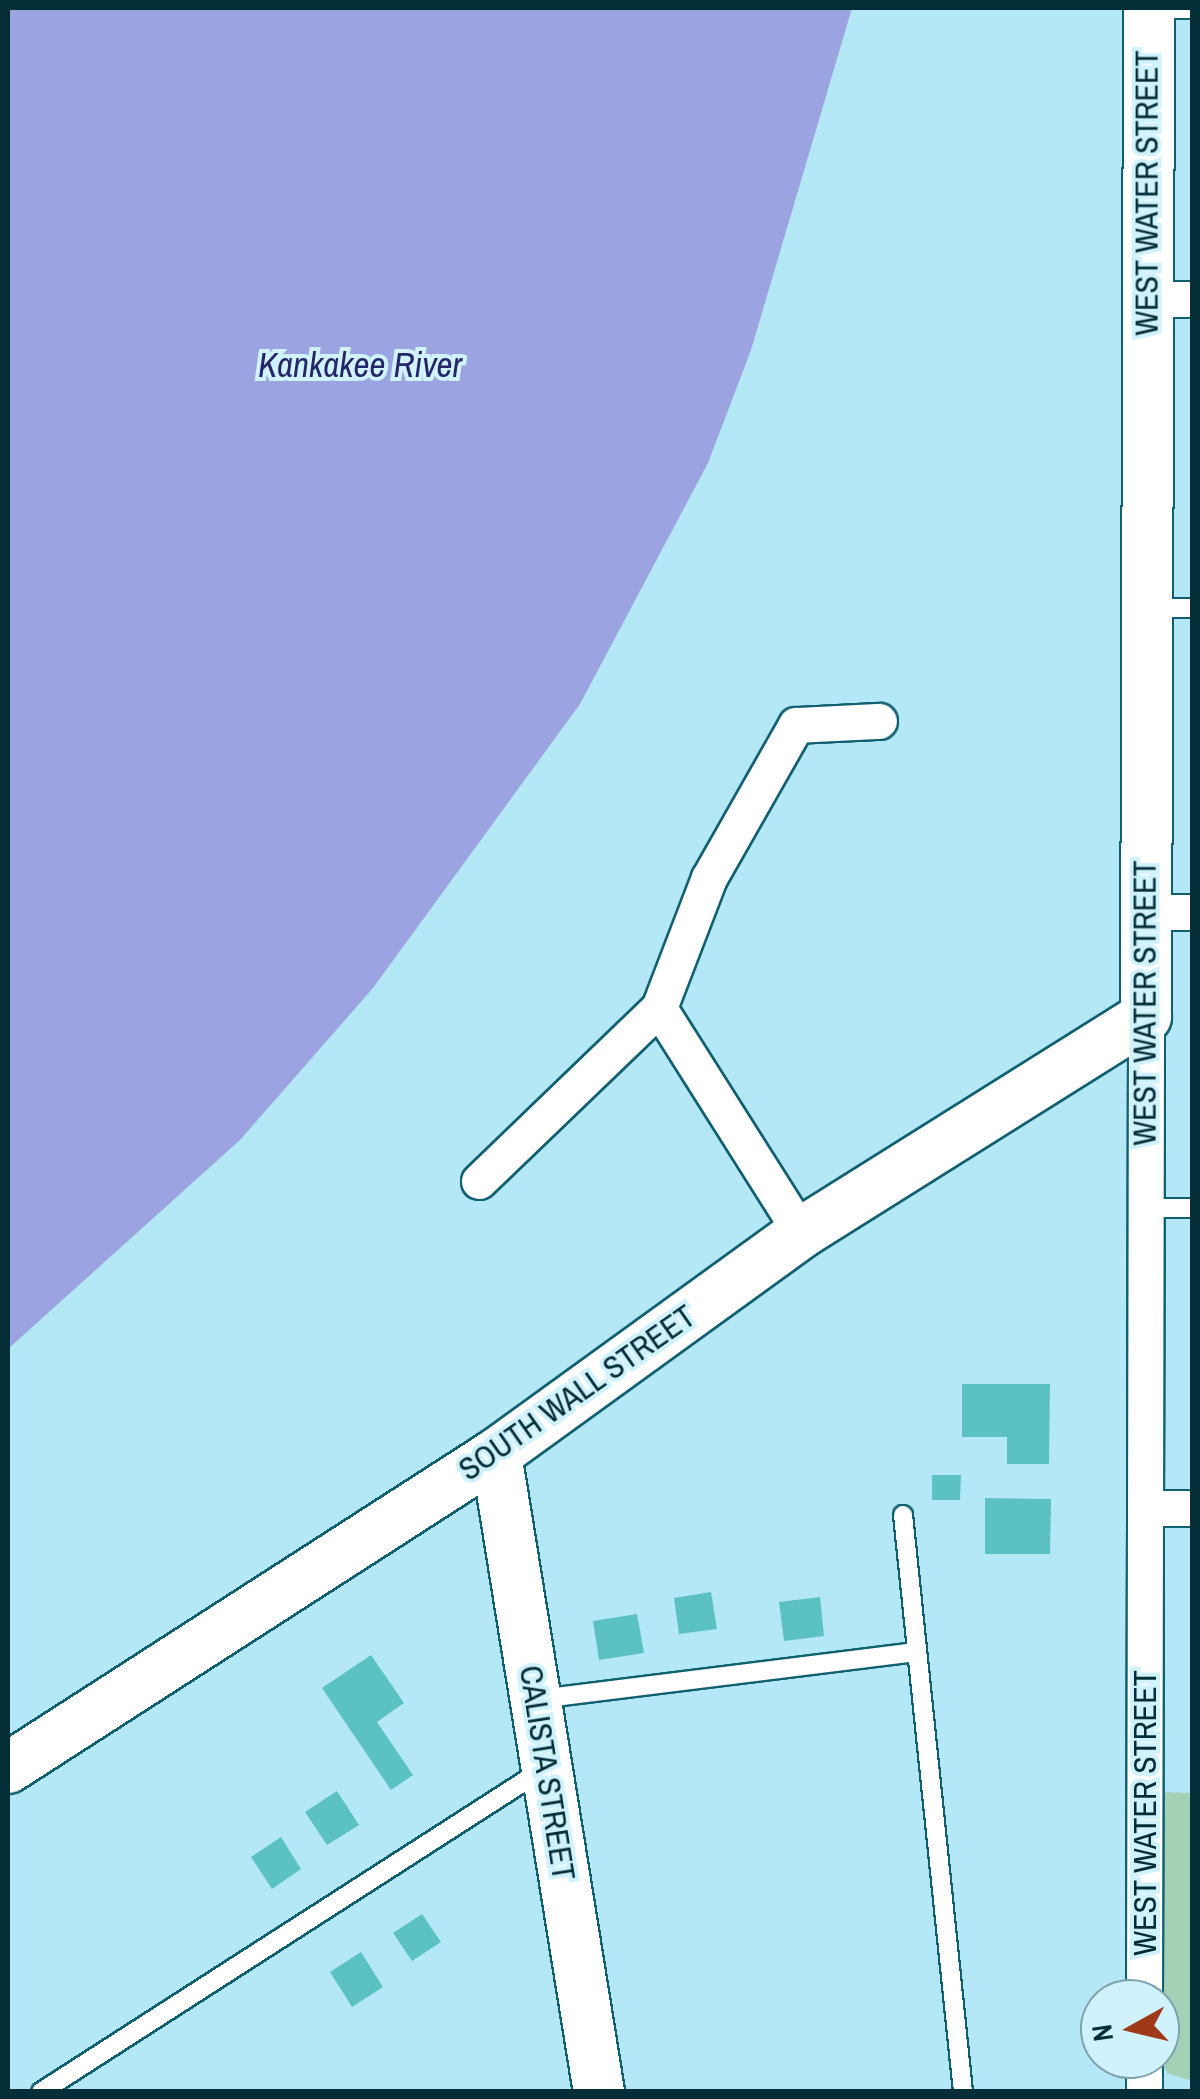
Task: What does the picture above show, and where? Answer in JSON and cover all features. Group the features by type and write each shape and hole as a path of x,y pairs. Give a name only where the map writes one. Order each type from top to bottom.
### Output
{"main road":[{"name":"WEST WATER STREET","path":"1146,1017 1169,912 1169,299 1148,8"},
{"name":"SOUTH WALL STREET","path":"8,1768 496,1454 801,1233 1146,1017"},
{"name":"CALISTA STREET","path":"496,1454 594,2089"}],"street":[{"path":"480,1181 659,1008 709,878 796,725 880,721"},
{"path":"659,1008 801,1233"},
{"name":"WEST WATER STREET","path":"1144,1979 1146,1017"},
{"path":"1147,1508 1192,1508"}],"lane":[{"path":"1148,8 1192,9"},
{"path":"1145,1208 1192,1208"},
{"path":"903,1515 963,2092"},
{"path":"535,1700 916,1652"},
{"path":"40,2092 546,1767"}],"green space":[{"path":"1160,1792 1192,1793 1192,2081 1180,2077 1180,1979 1160,1979"}],"water":[{"name":"Kankakee River","path":"8,8 852,8 751,350 708,463 580,704 373,988 240,1140 8,1349"}],"building":[{"path":"962,1384 1050,1384 1049,1464 1007,1464 1007,1437 962,1437"},
{"path":"932,1475 961,1475 960,1500 932,1500"},
{"path":"985,1498 1051,1499 1050,1554 985,1554"},
{"path":"711,1592 717,1629 679,1634 674,1598"},
{"path":"820,1597 824,1636 784,1641 779,1602"},
{"path":"637,1614 644,1653 599,1660 593,1621"},
{"path":"371,1655 404,1703 377,1722 413,1775 391,1790 322,1688"},
{"path":"337,1791 359,1825 327,1845 305,1812"},
{"path":"281,1837 301,1869 272,1889 251,1857"},
{"path":"422,1914 441,1942 412,1961 393,1933"},
{"path":"361,1952 383,1987 352,2007 330,1972"}]}
